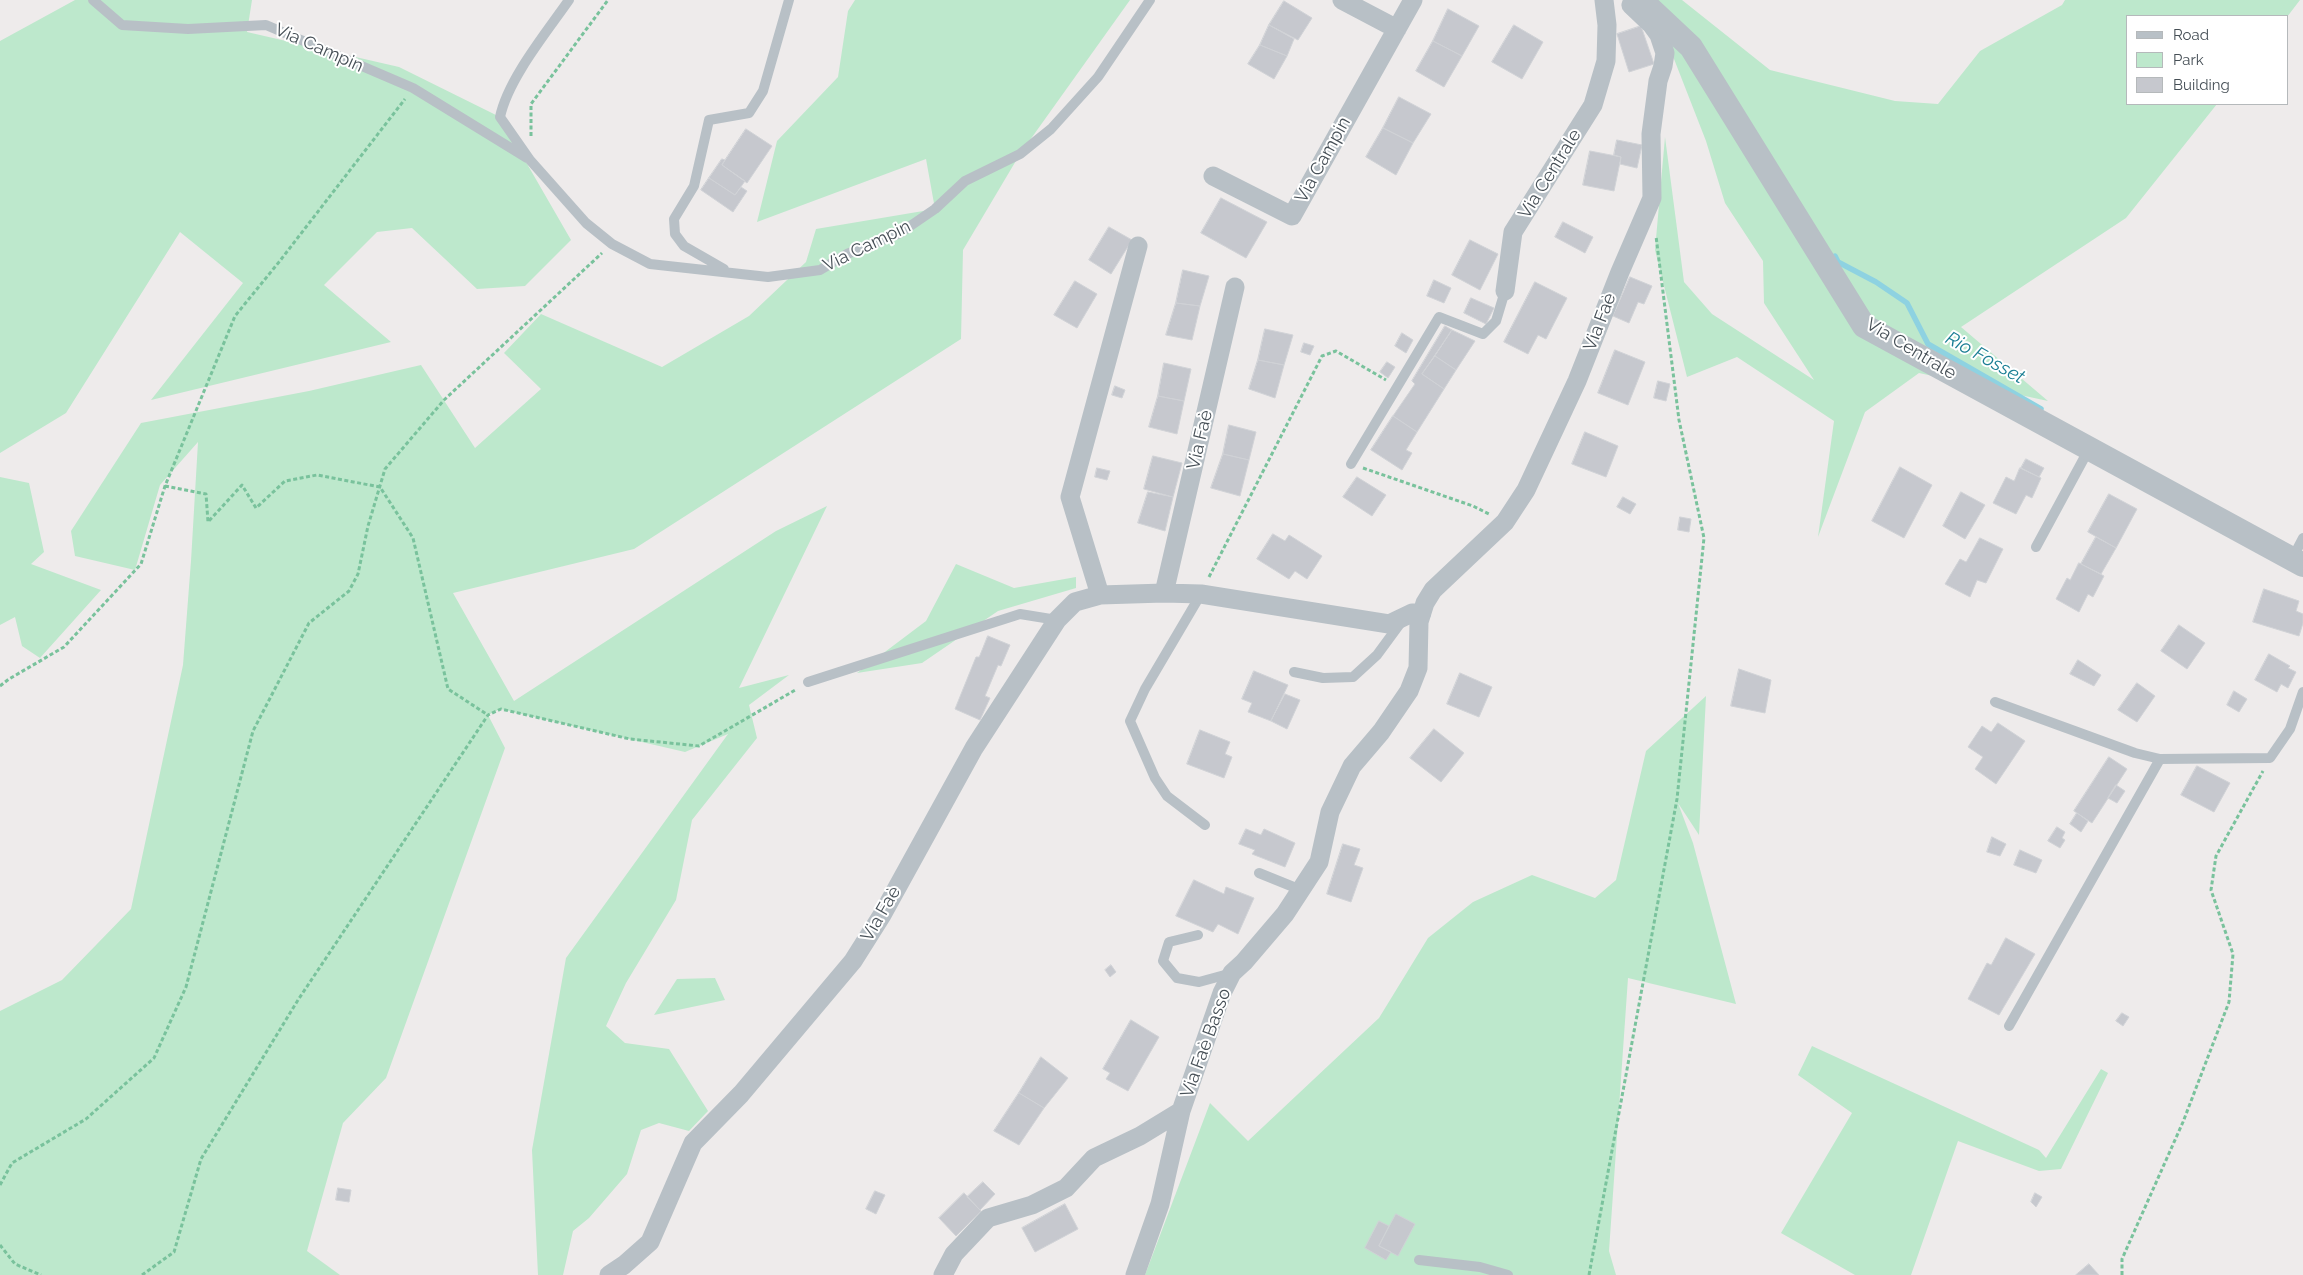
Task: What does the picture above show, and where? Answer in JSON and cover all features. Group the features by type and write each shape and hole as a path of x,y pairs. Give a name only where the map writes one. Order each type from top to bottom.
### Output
{"street":[{"path":"1342,0 1397,29"},
{"name":"Via Campin","path":"1213,176 1292,216 1413,0"},
{"name":"Via Centrale","path":"1505,291 1513,232 1593,105 1606,61 1607,25 1604,0"},
{"name":"Via Faè","path":"609,1275 624,1265 650,1242 693,1143 741,1094 853,961 882,915 974,748 1057,620 1075,602 1100,595 1164,592 1201,594 1389,624 1416,617 1433,590 1505,522 1526,490 1573,390 1652,198 1651,134 1658,81 1665,53 1659,35 1651,24 1631,5 1633,0"},
{"name":"Via Centrale","path":"1641,0 1691,47 1864,326 2297,562"},
{"path":"1100,595 1070,497 1138,246"},
{"name":"Via Faè","path":"1164,592 1235,287"},
{"name":"Via Faè Basso","path":"1135,1275 1160,1204 1181,1111 1222,993 1232,973 1244,962 1285,914 1319,862 1330,812 1352,766 1381,732 1410,690 1418,668 1416,617"},
{"path":"943,1275 954,1254 988,1218 1032,1205 1066,1188 1094,1158 1140,1136 1181,1111"}],"lane":[{"name":"Via Campin","path":"93,0 122,25 188,29 266,24 413,88 530,160"},
{"name":"Via Campin","path":"569,0 537,45 504,100 500,117 530,160 586,223 612,244 650,264 728,271 768,277 820,270 847,254 900,233 935,209 965,181 1020,154 1051,129 1098,77 1150,0"},
{"path":"728,271 684,246 675,234 674,219 694,186 709,120 749,113 763,91 789,0"},
{"path":"1351,464 1439,318 1483,334 1496,321 1505,291"},
{"path":"2036,548 2089,449"},
{"path":"2297,562 2303,538"},
{"path":"1201,594 1145,690 1130,721 1155,778 1167,796 1205,825"},
{"path":"808,682 1020,614 1057,620"},
{"path":"1294,672 1324,678 1353,677 1416,617"},
{"path":"1995,702 2135,753 2160,759 2270,758 2290,730 2303,692"},
{"path":"2010,1026 2160,759"},
{"path":"1259,874 1301,890"},
{"path":"1198,935 1169,942 1163,962 1177,978 1199,982 1232,973"},
{"path":"1418,1260 1480,1267 1508,1275"}],"path":[{"path":"530,160 531,104 608,0"},
{"path":"0,686 64,647 141,564 166,486 235,316 280,262 413,88"},
{"path":"1588,1275 1677,799 1704,538 1679,420 1652,198"},
{"path":"0,1185 12,1163 86,1119 154,1058 186,987 253,731 309,623 348,591 358,574 368,526 385,469 444,400 612,244"},
{"path":"1201,594 1322,356 1336,351 1397,386"},
{"path":"1351,464 1473,506 1505,522"},
{"path":"166,486 206,494 208,522 242,485 256,508 285,481 317,475 380,487 413,538 448,689 488,715"},
{"path":"142,1275 174,1252 202,1159 298,1000 488,715 501,709 630,739 699,746 808,682"},
{"path":"2122,1275 2122,1258 2183,1122 2228,1002 2233,954 2211,890 2216,856 2270,758"},
{"path":"0,1245 15,1264 41,1275"}],"green space":[{"path":"75,0 252,0 247,32 399,67 500,117 571,240 525,286 477,289 412,228 377,232 324,285 391,342 151,400 243,283 180,232 66,413 0,453 0,41"},
{"path":"855,0 1130,0 1020,154 963,250 961,339 634,549 453,593 514,701 776,531 827,506 739,688 789,675 749,705 757,738 692,820 676,900 626,983 606,1026 625,1043 669,1049 708,1111 689,1131 659,1123 641,1130 627,1174 589,1218 573,1231 563,1275 538,1275 532,1150 566,958 728,734 685,752 500,709 488,715 505,748 386,1078 343,1123 307,1251 340,1275 0,1275 0,1011 62,980 131,909 183,665 198,442 160,485 135,570 75,556 71,531 141,423 309,391 421,365 475,448 541,389 504,353 541,314 662,367 749,316 806,262 816,229 935,209 926,159 757,222 777,141 838,77 848,11"},
{"path":"1651,0 1682,0 1770,70 1895,101 1938,104 1980,51 2062,5 2065,0 2300,0 2288,16 2126,15 2126,105 2216,105 2126,218 1961,327 2048,401 1919,373 1865,412 1818,537 1834,421 1737,357 1687,377 1655,250 1665,137 1684,282 1712,314 1814,380 1764,303 1763,261 1725,203 1706,141"},
{"path":"0,477 29,483 44,552 31,564 101,590 40,658 22,646 15,617 0,625"},
{"path":"956,564 1014,588 1076,577 1076,588 998,611 922,663 857,673 926,621"},
{"path":"1706,696 1699,835 1678,803 1693,843 1736,1004 1628,978 1609,1251 1616,1275 1145,1275 1210,1103 1248,1141 1379,1018 1428,938 1473,902 1532,875 1595,898 1616,880 1646,751"},
{"path":"715,978 725,1000 654,1015 677,979"},
{"path":"1812,1046 2039,1150 2046,1158 2101,1069 2108,1073 2061,1169 2039,1171 1958,1141 1911,1275 1855,1275 1781,1233 1852,1113 1798,1075"}],"building":[{"path":"1284,1 1312,18 1298,40 1269,25"},
{"path":"1448,9 1479,26 1462,56 1433,41"},
{"path":"1269,25 1294,39 1287,56 1260,45"},
{"path":"1514,25 1543,42 1522,79 1492,62"},
{"path":"1641,26 1654,64 1629,72 1617,34"},
{"path":"1433,41 1462,56 1444,87 1416,71"},
{"path":"1260,45 1287,56 1274,79 1248,64"},
{"path":"1399,97 1431,114 1413,143 1383,128"},
{"path":"1383,128 1413,143 1396,175 1366,157"},
{"path":"746,129 772,146 747,183 722,165"},
{"path":"1617,140 1642,145 1637,168 1620,164 1621,157 1614,155"},
{"path":"1590,151 1621,157 1614,191 1583,185"},
{"path":"722,159 725,160 722,165 745,181 735,195 709,178"},
{"path":"709,178 735,195 741,187 747,191 733,212 701,190"},
{"path":"1221,198 1267,222 1246,258 1201,233"},
{"path":"1563,222 1593,237 1585,253 1555,237"},
{"path":"1109,227 1132,240 1111,274 1089,260"},
{"path":"1470,240 1498,254 1480,290 1452,275"},
{"path":"1183,270 1209,276 1200,306 1176,303"},
{"path":"1630,277 1652,286 1644,304 1638,302 1629,323 1613,316"},
{"path":"1434,280 1451,288 1444,303 1427,296"},
{"path":"1075,281 1097,294 1077,328 1054,315"},
{"path":"1535,282 1567,298 1546,339 1538,335 1528,354 1504,342"},
{"path":"1471,298 1494,308 1486,324 1464,313"},
{"path":"1176,303 1200,306 1192,340 1166,335"},
{"path":"1445,326 1452,330 1422,374 1444,389 1417,432 1393,416 1415,384 1412,381"},
{"path":"1265,329 1293,335 1284,365 1258,360"},
{"path":"1452,330 1475,341 1456,370 1435,356"},
{"path":"1402,333 1413,340 1406,353 1395,346"},
{"path":"1304,343 1314,346 1310,355 1301,352"},
{"path":"1615,350 1645,362 1628,405 1598,393"},
{"path":"1435,356 1456,370 1444,389 1422,374"},
{"path":"1258,360 1284,365 1275,398 1249,389"},
{"path":"1387,362 1395,367 1388,378 1380,372"},
{"path":"1164,363 1191,369 1184,401 1158,396"},
{"path":"1658,381 1670,384 1666,401 1654,398"},
{"path":"1115,386 1125,390 1122,398 1112,395"},
{"path":"1158,396 1184,401 1177,434 1149,427"},
{"path":"1393,416 1417,432 1406,450 1412,453 1402,470 1371,450"},
{"path":"1229,425 1256,432 1249,460 1223,454"},
{"path":"1585,432 1618,446 1606,477 1572,464"},
{"path":"1223,454 1249,460 1240,496 1211,488"},
{"path":"1153,456 1182,463 1173,497 1144,489"},
{"path":"2026,459 2044,468 2039,477 2021,468"},
{"path":"1900,467 1932,485 1904,538 1872,521"},
{"path":"1097,468 1110,471 1107,480 1095,477"},
{"path":"2020,468 2041,478 2032,498 2026,495 2016,514 1993,503 2006,477 2014,481"},
{"path":"1357,477 1386,495 1372,516 1343,497"},
{"path":"1148,492 1173,497 1165,531 1138,523"},
{"path":"1961,492 1985,505 1965,539 1943,526"},
{"path":"2109,494 2137,509 2116,548 2088,532"},
{"path":"1623,497 1636,504 1630,514 1617,507"},
{"path":"1680,517 1691,519 1689,532 1678,530"},
{"path":"1273,534 1285,541 1289,535 1322,556 1307,579 1295,571 1289,579 1257,559"},
{"path":"2096,537 2116,548 2101,574 2081,564"},
{"path":"1980,538 2003,549 1986,583 1977,580 1970,597 1945,584 1960,559 1966,562"},
{"path":"2079,563 2104,576 2093,597 2088,594 2079,612 2056,599 2067,578 2070,580"},
{"path":"2264,589 2299,601 2296,611 2303,614 2303,623 2299,636 2253,622"},
{"path":"2179,625 2205,643 2187,669 2161,651"},
{"path":"988,636 1010,645 1001,666 998,665 985,696 990,698 980,720 955,709 976,657 979,657"},
{"path":"2269,654 2290,666 2288,668 2296,672 2288,688 2281,684 2277,692 2255,680"},
{"path":"2078,660 2101,675 2094,686 2070,674"},
{"path":"1739,669 1771,680 1765,713 1731,706"},
{"path":"1254,671 1288,685 1271,721 1248,712 1252,703 1242,699"},
{"path":"1460,673 1492,687 1479,717 1447,704"},
{"path":"2137,683 2155,696 2137,722 2118,710"},
{"path":"2234,691 2247,699 2239,712 2227,705"},
{"path":"1285,694 1300,700 1287,729 1271,721"},
{"path":"1998,723 2025,741 1996,784 1975,769 1983,757 1968,747 1982,726 1991,732"},
{"path":"1434,729 1464,753 1441,782 1410,758"},
{"path":"1200,730 1230,742 1225,754 1232,757 1224,778 1187,764"},
{"path":"2109,757 2127,769 2092,823 2074,811"},
{"path":"2197,766 2230,783 2214,812 2181,795"},
{"path":"2116,785 2125,791 2117,803 2108,798"},
{"path":"2077,813 2088,821 2081,832 2070,824"},
{"path":"2057,827 2065,832 2062,838 2065,840 2060,848 2048,841"},
{"path":"1246,829 1261,835 1264,829 1295,843 1285,867 1252,854 1255,850 1239,844"},
{"path":"1992,837 2006,844 2000,856 1987,852"},
{"path":"1343,844 1360,849 1354,865 1363,868 1351,902 1327,894"},
{"path":"2020,850 2042,860 2036,873 2014,865"},
{"path":"1194,880 1224,894 1226,887 1254,898 1238,934 1218,924 1213,932 1176,916"},
{"path":"2006,938 2035,954 1999,1015 1968,999 1987,963 1991,965"},
{"path":"1111,965 1116,972 1110,977 1105,970"},
{"path":"2122,1013 2129,1017 2123,1026 2116,1021"},
{"path":"1131,1020 1159,1037 1128,1091 1106,1079 1110,1073 1103,1069"},
{"path":"1041,1057 1068,1078 1044,1108 1019,1093"},
{"path":"1019,1093 1044,1108 1019,1145 994,1131"},
{"path":"983,1182 995,1194 980,1210 967,1197"},
{"path":"338,1188 351,1190 349,1202 336,1200"},
{"path":"875,1191 885,1195 876,1214 866,1209"},
{"path":"964,1193 981,1211 956,1236 939,1218"},
{"path":"2035,1193 2042,1197 2036,1207 2031,1202"},
{"path":"1065,1204 1078,1229 1035,1252 1022,1228"},
{"path":"1396,1214 1415,1224 1398,1256 1379,1246"},
{"path":"1379,1221 1389,1226 1379,1246 1391,1252 1386,1260 1365,1248"},
{"path":"2089,1264 2099,1275 2076,1275"}],"waterway":[{"name":"Rio Fosset","path":"1835,256 1838,262 1876,282 1907,303 1928,344 2041,409"}]}
